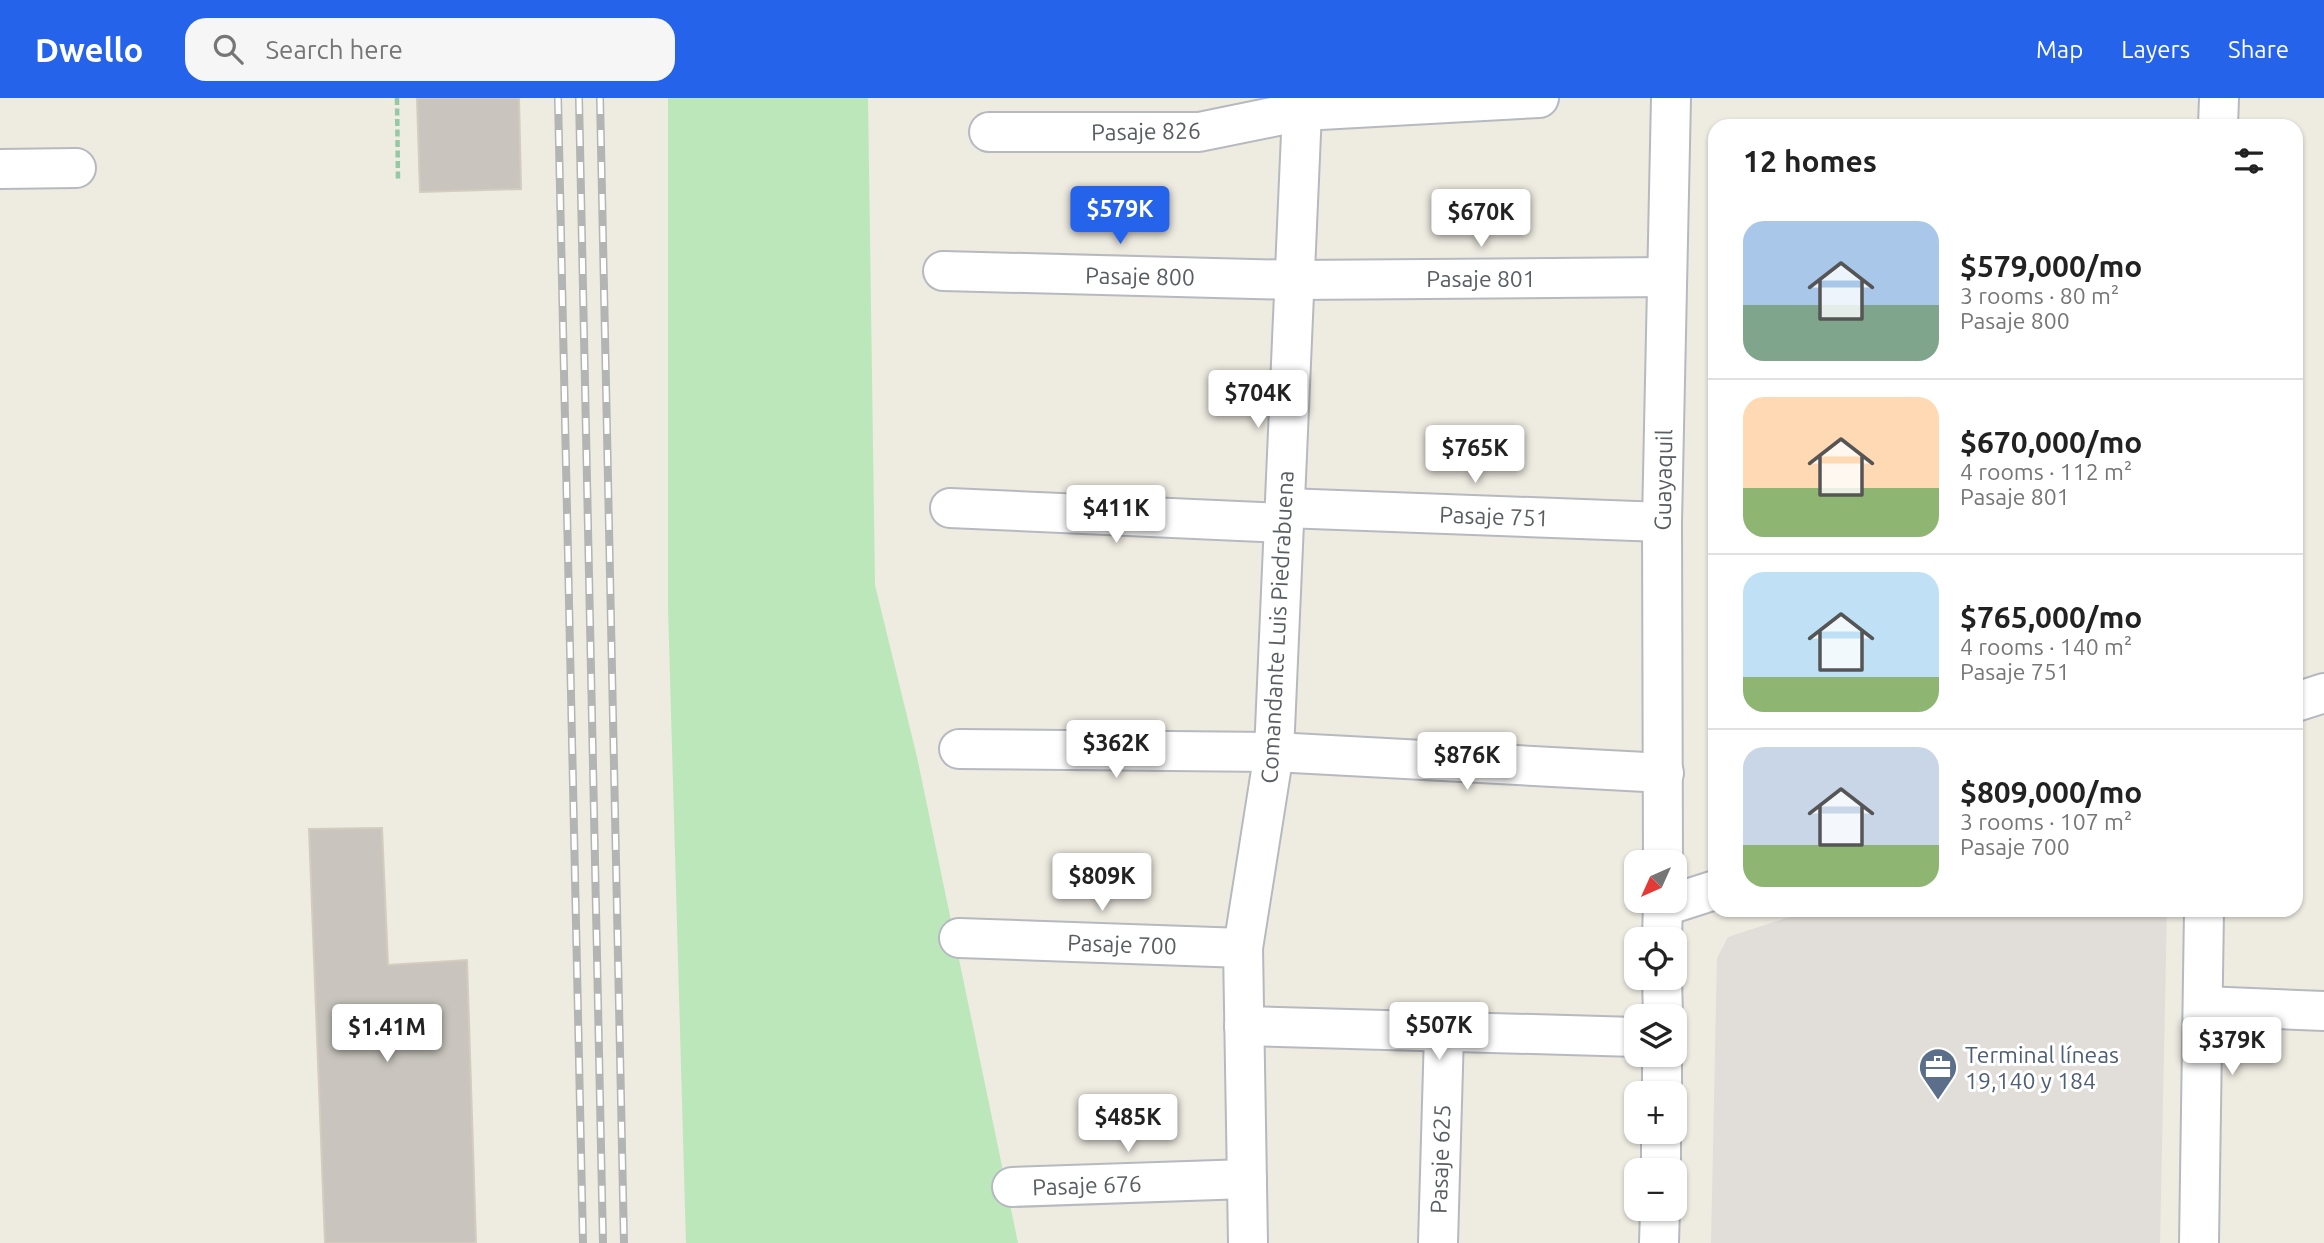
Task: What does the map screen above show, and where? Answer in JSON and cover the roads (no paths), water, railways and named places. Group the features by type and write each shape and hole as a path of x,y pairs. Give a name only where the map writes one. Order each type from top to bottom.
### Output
{"street":[{"name":"Pasaje 826","path":"989,132 1199,132 1297,105 1539,98"},
{"name":"Guayaquil","path":"1663,850 1662,522 1671,98"},
{"path":"2218,98 2218,119"},
{"name":"Comandante Luis Piedrabuena","path":"1248,1243 1243,948 1274,752 1295,280 1297,105"},
{"path":"0,169 76,168"},
{"name":"Pasaje 800","path":"943,271 1295,280"},
{"name":"Pasaje 801","path":"1295,280 1667,277"},
{"name":"Pasaje 751","path":"950,508 1662,522"},
{"path":"2303,700 2324,693"},
{"path":"959,749 1274,752 1664,773"},
{"path":"1662,916 1708,893"},
{"path":"2199,1243 2204,917"},
{"name":"Pasaje 700","path":"959,938 1243,948"},
{"path":"2203,1006 2324,1011"},
{"path":"1244,1026 1624,1037"},
{"name":"Pasaje 625","path":"1438,1243 1444,1033"},
{"name":"Pasaje 676","path":"1012,1187 1247,1179"},
{"path":"1660,1221 1660,1243"}],"railway":[{"path":"558,98 583,1243"},
{"path":"579,98 603,1243"},
{"path":"600,98 624,1243"}],"place":[{"name":"Terminal líneas 19,140 y 184","path":"1938,1101"}]}
